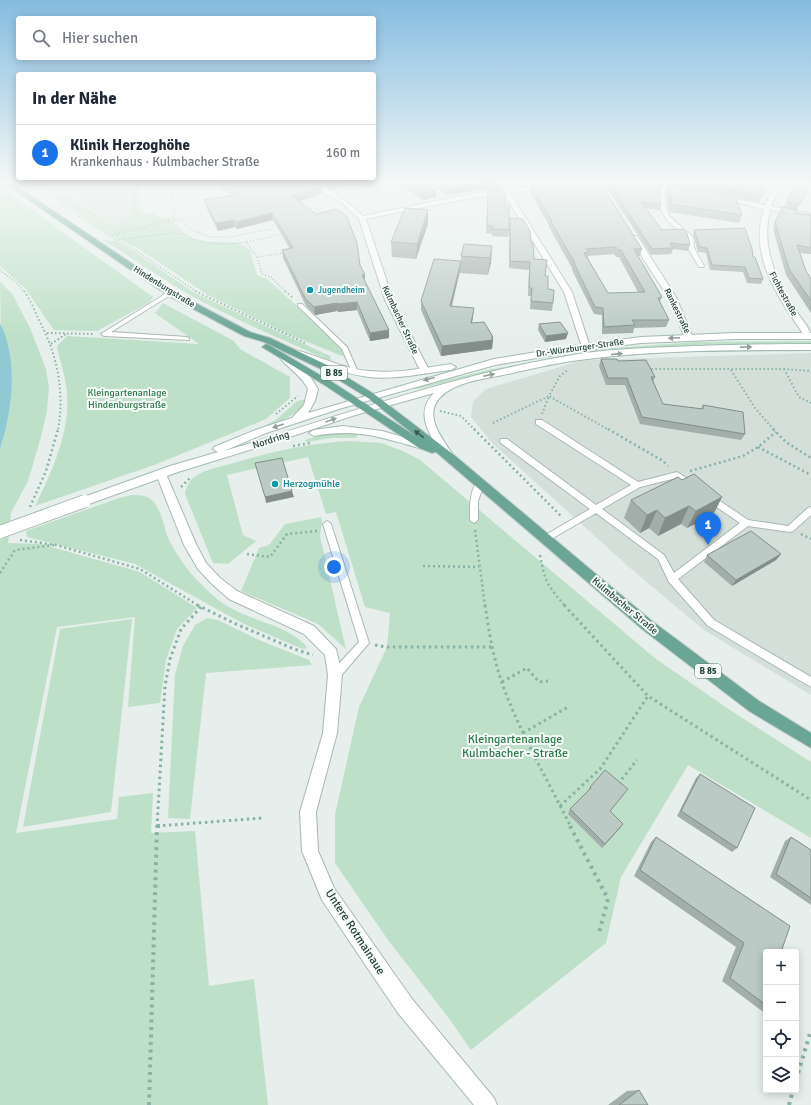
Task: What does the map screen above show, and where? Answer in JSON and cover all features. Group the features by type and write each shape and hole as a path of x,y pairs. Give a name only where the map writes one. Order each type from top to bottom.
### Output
{"main road":[{"name":"Hindenburgstraße","path":"80,233 170,293 247,334 259,343 367,408"},
{"name":"Hindenburgstraße","path":"247,334 266,340 324,367 382,404"},
{"name":"Kulmbacher Straße","path":"382,404 450,458 654,630 754,706 811,741"},
{"name":"Kulmbacher Straße","path":"367,408 422,446 450,458"}],"street":[{"name":"Kulmbacher Straße","path":"367,233 389,300 424,370"},
{"path":"532,233 568,292 586,346"},
{"name":"Fichtestraße","path":"762,233 763,252 778,288 810,336"},
{"name":"Rankestraße","path":"631,234 672,297 689,338"},
{"name":"Dr.-Würzburger-Straße","path":"355,401 494,362 586,346 641,340 810,336"},
{"name":"Dr.-Würzburger-Straße","path":"367,408 451,385 530,366 586,356 688,349 811,347"},
{"path":"295,353 355,372 381,374 494,362"},
{"path":"285,358 290,366 309,380 313,389 310,404 304,413 294,420"},
{"path":"450,458 429,423 428,415 434,399 441,391 451,385"},
{"name":"Nordring","path":"0,532 161,474 227,445 294,420 355,401"},
{"name":"Nordring","path":"174,469 268,441 367,408"},
{"path":"268,441 296,437 328,429 343,428 370,431 422,446"},
{"path":"161,474 190,545 202,566 216,581 233,594 270,610 309,630 331,653"},
{"name":"Untere Rotmainaue","path":"331,653 335,675 330,733 308,812 310,851 328,894 360,942 405,1006 487,1105"}],"lane":[{"path":"686,233 690,237 691,248 700,266"},
{"path":"104,334 170,293"},
{"path":"300,305 345,348 355,372"},
{"path":"104,334 187,339"},
{"path":"539,422 637,485"},
{"path":"504,441 661,557 672,579 711,623 811,682"},
{"path":"545,539 637,485 677,475 746,523 790,529 811,510"},
{"path":"474,520 474,501 480,484"},
{"path":"672,579 746,523"},
{"path":"328,527 364,643 335,675"}],"path":[{"path":"105,233 136,250 197,292 308,345"},
{"path":"110,236 123,233"},
{"path":"116,240 174,233 186,234 196,240 210,243 246,242 287,233"},
{"path":"198,233 203,235 221,238 254,233"},
{"path":"246,242 257,258 262,274 271,277 300,305"},
{"path":"257,258 287,253"},
{"path":"0,270 23,289 47,333 61,381 63,395 60,423 49,463 29,509"},
{"path":"47,333 104,334"},
{"path":"51,344 67,333"},
{"path":"644,366 651,369 784,369 811,371"},
{"path":"539,422 549,396 560,376 571,368"},
{"path":"784,369 799,397 811,403"},
{"path":"731,370 747,398 776,432 802,454 811,458"},
{"path":"549,396 663,461 677,475 743,456 758,447 776,432"},
{"path":"493,423 549,396"},
{"path":"430,408 461,416 569,524"},
{"path":"290,446 312,443"},
{"path":"758,447 811,475"},
{"path":"170,497 195,474"},
{"path":"474,520 479,566 492,647 502,682 522,733 608,899 599,933"},
{"path":"247,554 270,556 287,534 328,527"},
{"path":"15,538 18,540 45,542 140,569 201,607 236,624 294,649 316,656 331,653"},
{"path":"0,573 15,550 56,545"},
{"path":"540,555 544,578 551,590 648,696 811,800"},
{"path":"423,566 479,566"},
{"path":"149,1105 157,826 165,686 170,659 181,629 201,607"},
{"path":"387,647 492,647"},
{"path":"502,682 528,668 539,682 548,681"},
{"path":"560,806 600,769 648,696"},
{"path":"522,733 568,707"},
{"path":"612,782 616,787 637,760"},
{"path":"600,769 604,774"},
{"path":"157,826 263,818"},
{"path":"799,1070 811,1030"},
{"path":"789,1105 792,1093"}],"shaded area":[{"path":"811,353 811,695 704,630 630,568 492,443 471,417 473,401 486,389 583,360"}],"green space":[{"path":"0,233 63,233 153,297 150,302 97,331 54,330 25,288 0,266"},
{"path":"106,233 182,233 201,241 229,242 243,245 251,250 257,275 267,279 349,353 342,356 288,334 208,295 139,249"},
{"path":"102,240 115,241 135,252 193,292 330,356 331,361 224,313 179,288"},
{"path":"0,282 13,295 30,328 46,369 49,388 47,411 41,437 28,481 11,513 8,543 41,544 140,572 197,608 177,629 166,660 160,703 128,707 135,617 57,627 16,833 117,819 119,797 153,793 151,833 195,831 209,986 254,979 268,1105 0,1105 0,449 3,439"},
{"name":"Kleingartenanlage Hindenburgstraße","path":"163,303 234,341 240,349 290,377 290,398 266,419 157,464 35,506 48,480 63,437 66,423 67,394 57,346 67,336 199,344 155,313"},
{"path":"811,341 811,345 586,353 499,370 417,389 410,389 488,370 600,349 697,342"},
{"path":"307,399 299,410 283,420 265,427 277,419 297,401"},
{"path":"347,432 359,434 355,438 332,438 306,442 305,440 327,434"},
{"name":"Kleingartenanlage Kulmbacher - Straße","path":"351,441 381,443 403,451 420,460 656,659 730,710 811,762 811,838 688,765 621,877 606,943 471,1050 448,1017 388,940 335,863 335,815 359,707 387,647 390,613 365,607 336,512 326,514 308,457 227,475 243,535 256,541 228,564 213,563 185,494 193,478 211,469 290,449"},
{"path":"132,495 145,496 154,502 160,512 170,542 178,555 194,577 215,597 238,612 291,634 307,647 305,649 300,648 242,623 135,564 27,537 26,531 119,498"},
{"path":"321,517 322,522 320,536 346,649 318,624 241,591 259,548 269,545 285,524"},
{"path":"207,618 218,620 259,640 309,660 312,665 206,673 190,819 168,818 175,674 183,646 195,625"},
{"path":"132,619 111,812 23,827 60,629"}],"water":[{"path":"0,323 10,353 12,386 8,418 0,449"}],"building":[{"path":"284,233 353,233 357,243 360,265 365,275 362,275 389,330 370,333 357,302 337,303 314,307 305,298 282,250 293,248"},
{"path":"395,233 421,233 417,244 391,242"},
{"path":"510,233 530,233 531,243 533,243 534,259 547,260 545,276 548,276 548,289 554,290 553,303 531,301 532,288 529,288 530,262 510,261"},
{"path":"557,233 632,233 642,249 634,249 662,297 658,298 669,320 632,320 635,325 604,327 603,308 595,307 575,263","holes":["616,247 618,250 621,250 645,292 608,293 584,253 589,252 586,249"]},
{"path":"641,233 687,233 690,245 670,243 673,248 652,249"},
{"path":"695,233 747,233 753,257 755,257 763,279 749,278 745,267 712,265 707,248 700,247"},
{"path":"778,233 811,233 811,248 797,245 806,271 811,279 811,301 789,269"},
{"path":"464,244 492,246 490,258 461,256"},
{"path":"434,259 461,261 450,306 474,308 471,323 484,322 493,337 491,338 493,340 442,346 421,301"},
{"path":"560,322 568,333 546,336 539,324"},
{"path":"601,359 617,359 618,361 646,360 655,377 651,377 663,404 703,409 703,405 743,412 745,434 642,417 627,378 608,378"},
{"name":"Herzogmühle","path":"282,458 292,491 265,497 255,463"},
{"path":"694,474 722,497 696,511 689,506 665,518 657,510 647,515 631,500 678,477 682,480"},
{"path":"751,531 781,554 736,580 707,555"},
{"path":"605,770 628,789 610,811 623,824 605,844 570,809 591,788 590,787"},
{"path":"700,774 755,808 737,848 681,811"},
{"path":"656,837 790,926 782,949 763,949 763,1003 730,978 744,943 640,870"},
{"path":"791,837 811,850 811,898 776,874"},
{"path":"639,1090 648,1105 619,1105"}],"place":[{"name":"Jugendheim","path":"310,290"},
{"name":"Herzogmühle","path":"275,484"},
{"name":"Klinik Herzoghöhe","path":"708,545"}]}
